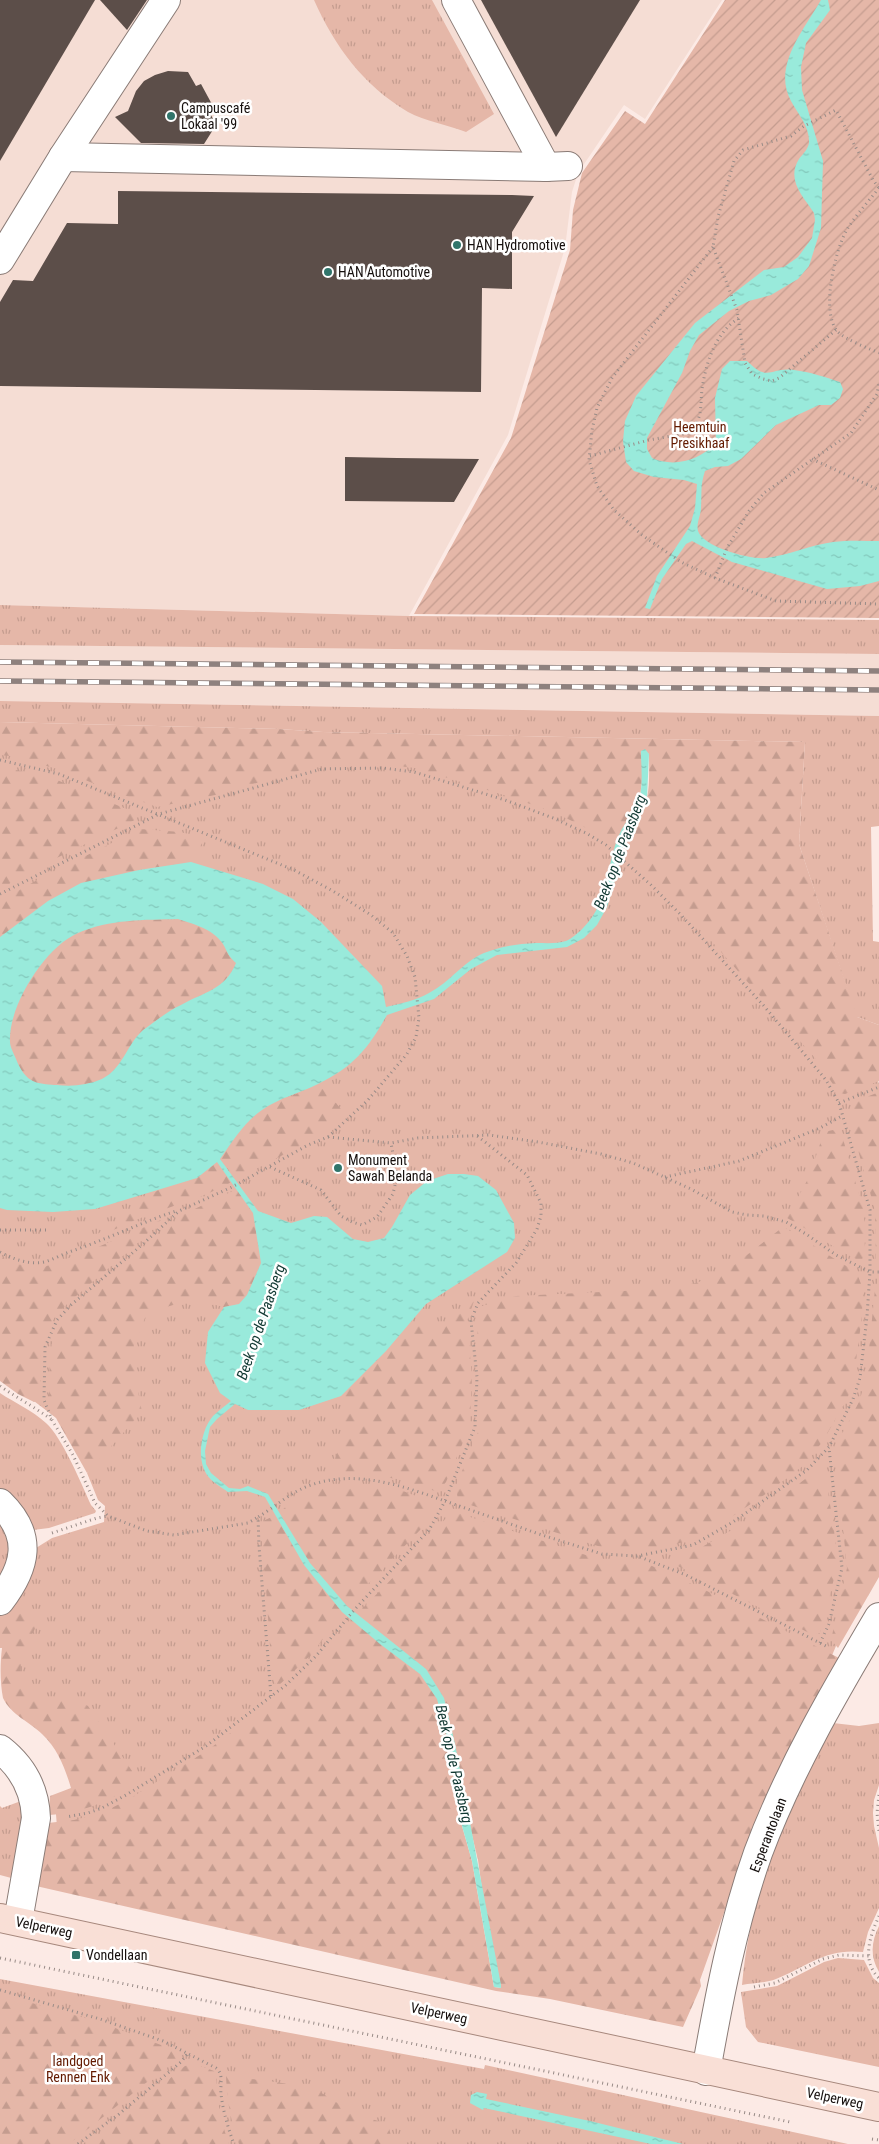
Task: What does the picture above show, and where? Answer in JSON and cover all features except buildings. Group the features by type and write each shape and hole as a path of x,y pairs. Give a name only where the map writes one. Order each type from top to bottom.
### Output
{"main road":[{"name":"Velperweg","path":"9,1919 879,2107"}],"street":[{"path":"0,260 63,157 166,0"},
{"path":"63,157 557,166 456,0"},
{"path":"0,1503 17,1524 23,1542 21,1567 14,1582 0,1601"},
{"name":"Esperantolaan","path":"706,2071 729,1953 758,1854 779,1803 808,1743 853,1660 879,1617"},
{"path":"0,1750 19,1767 27,1779 34,1798 36,1818 9,1919"}],"path":[{"path":"879,353 836,330 833,322 830,301 832,278 838,255 846,232 879,188 836,110 804,126 791,136 743,150 734,161 718,217 713,246 612,378 597,408 592,430 590,456 597,486 614,510 642,535 681,562 715,578 776,601 879,604"},
{"path":"713,246 737,310 745,363 749,371 772,381 792,367 836,330"},
{"path":"590,456 649,440 689,433 700,419 707,367 718,339 731,323 739,318"},
{"path":"715,578 727,548 749,511 764,493 851,433 877,394 879,383"},
{"path":"812,459 879,490"},
{"path":"0,760 59,774 294,870 333,891 371,915 393,934 407,956 415,977 419,1018 416,1036 406,1054 368,1100 328,1137 308,1144 232,1187 179,1210 145,1221 88,1246 44,1262 27,1262 11,1258 0,1252"},
{"path":"0,894 159,814 322,769 383,768 414,772 504,800 553,818 586,833 606,845 626,862 681,914 764,1006 826,1080 839,1103 870,1210 870,1272 860,1378 853,1399 829,1447 807,1470 733,1522 693,1545 663,1553 637,1556 602,1554 396,1484 360,1479 329,1480 310,1485 248,1523 174,1535 147,1531 108,1516 95,1503 73,1455 52,1420 44,1400 45,1347 57,1320 179,1210"},
{"path":"839,1103 879,1087"},
{"path":"664,1177 739,1162 820,1128 842,1116"},
{"path":"328,1137 391,1143 418,1138 476,1135 538,1142 601,1154 633,1163 690,1189 732,1212 764,1216 786,1222 836,1255 870,1272 879,1272"},
{"path":"36,1818 74,1816 88,1813 110,1804 206,1746 286,1686 316,1656 355,1609 429,1530 445,1501 475,1427 477,1377 471,1321 478,1303 516,1263 537,1229 541,1216 541,1203 527,1175 476,1135"},
{"path":"269,1167 321,1190 341,1216 352,1222 362,1224 377,1217 393,1194 397,1176 391,1143"},
{"path":"0,1230 48,1230"},
{"path":"0,1386 15,1397 34,1406 52,1420"},
{"path":"820,1643 828,1624 842,1568 829,1447"},
{"path":"23,1542 108,1516"},
{"path":"258,1517 271,1696"},
{"path":"637,1556 655,1561 686,1575 853,1660"},
{"path":"879,1795 877,1813 879,1831"},
{"path":"879,1916 871,1933 869,1956 872,1967 879,1978"},
{"path":"721,1992 776,1983 823,1959 838,1955 869,1956"},
{"path":"0,1958 794,2122"},
{"path":"0,1990 100,2019 163,2042 220,2070 221,2093 234,2144"},
{"path":"78,2144 119,2114 181,2062 188,2053"},
{"path":"870,2138 879,2140"}],"shaded area":[{"path":"0,0 722,0 645,119 624,105 578,173 572,192 565,248 508,435 409,616 0,605"},
{"path":"0,645 879,654 879,716 0,701"}],"green space":[{"path":"314,0 432,0 494,114 466,132 408,112 377,90 352,64 331,34"},
{"name":"Heemtuin Presikhaaf","path":"725,0 879,0 879,618 414,614 511,438 570,250 573,210 582,173 625,111 645,124"},
{"path":"0,605 409,616 879,620 879,654 0,645"},
{"path":"0,701 879,716 879,826 871,827 873,941 879,942 879,1025 857,1017 879,1084 879,1572 839,1639 810,1707 62,1890 55,1802 75,1788 62,1753 43,1730 11,1705 5,1615 36,1548 52,1538 104,1522 105,1506 98,1500 87,1473 89,1470 60,1421 0,1375 0,724 321,736 796,846 849,995 799,844 805,742 323,732 279,729 0,722"},
{"path":"0,722 279,729 323,732 805,742 799,844 857,1017 879,1025 879,1081 845,1094 839,1093 815,1058 684,910 655,881 621,852 642,812 647,798 649,754 641,751 643,772 640,797 635,811 620,831 615,847 588,829 556,813 415,768 383,764 322,764 215,795 157,807 61,770 0,755"},
{"path":"0,766 57,780 131,811 135,820 34,869 0,889"},
{"path":"140,829 180,832 205,838 191,862 139,870 0,937 0,901 39,879"},
{"path":"179,919 214,934 223,944 236,963 225,980 213,990 175,1008 143,1030 119,1064 102,1079 86,1084 63,1086 37,1083 26,1076 19,1066 11,1046 11,1028 22,995 41,964 53,951 66,940 90,928 127,921"},
{"path":"318,1084 346,1114 326,1133 236,1179 220,1159 243,1126 263,1109"},
{"path":"879,1092 879,1265 876,1261 875,1210 854,1136 853,1104"},
{"path":"833,1130 843,1139 864,1211 865,1256 860,1261 787,1218 809,1177 824,1132"},
{"path":"217,1162 232,1182 207,1194 143,1217 88,1241 161,1188 197,1178"},
{"path":"237,1189 253,1213 261,1263 247,1295 239,1304 224,1307 199,1301 173,1305 147,1313 134,1345 136,1381 142,1412 87,1473 57,1420 49,1400 50,1348 61,1323 184,1214"},
{"path":"161,1220 140,1241 68,1303 54,1318 41,1346 40,1399 34,1402 18,1394 0,1381 0,1257 26,1266 44,1267 91,1250"},
{"path":"783,1227 856,1271 863,1289 862,1316 854,1376 848,1397 823,1441 804,1465 730,1518 691,1540 661,1548 637,1551 604,1548 458,1501 456,1486 480,1427 482,1377 476,1321 482,1306 516,1296 665,1289 696,1283 725,1272"},
{"path":"879,1279 879,1577 838,1648 831,1640 847,1568 835,1447 859,1402 866,1379 875,1289"},
{"path":"474,1301 467,1321 472,1377 470,1426 446,1482 438,1492 398,1479 361,1474 329,1476 343,1437 341,1396 386,1351 410,1323 443,1324"},
{"path":"0,1393 35,1414 52,1430 71,1462 91,1505 96,1511 95,1513 49,1528 33,1530 26,1525 0,1492"},
{"path":"825,1473 834,1529 837,1567 820,1633 813,1635 674,1564 675,1556 695,1551 737,1527 812,1474"},
{"path":"360,1484 395,1488 432,1502 430,1513 422,1528 347,1606 310,1563 280,1512 289,1504 308,1493 327,1487"},
{"path":"455,1512 601,1560 638,1562 652,1566 709,1592 841,1659 746,1851 700,1980 701,1986 683,2027 550,1999 496,1991 36,1886 48,1823 74,1820 102,1813 129,1799 208,1750 289,1689 320,1659 352,1620 420,1674 437,1699 449,1744 460,1819 472,1861 494,1987 501,1988 484,1904 478,1860 444,1698 385,1637 357,1614 435,1535 445,1519"},
{"path":"0,1514 14,1541 0,1590"},
{"path":"276,1515 304,1565 342,1612 313,1653 277,1687 272,1675 263,1545 263,1521"},
{"path":"8,1605 31,1612 36,1622 22,1657 21,1673 25,1688 37,1701 69,1698 88,1706 132,1771 132,1786 112,1798 92,1806 72,1812 49,1815 50,1796 71,1788 57,1752 48,1740 11,1709 3,1698 0,1614"},
{"path":"833,1723 859,1726 879,1723 879,1785 874,1800 873,1813 879,1848 879,1908 868,1932 863,1952 850,1951 827,1955 776,1979 742,1985 746,1950 753,1916 773,1850 801,1785"},
{"path":"21,1801 25,1816 15,1879 0,1875 0,1806 2,1808"},
{"path":"879,1926 879,1972 874,1961 873,1949 874,1938"},
{"path":"838,1958 864,1960 873,1978 879,1983 879,2067 758,2042 746,2027 741,1992 777,1986 824,1962"},
{"name":"landgoed Rennen Enk","path":"0,1979 484,2069 485,2065 848,2144 0,2144"},
{"path":"0,1994 99,2022 161,2045 175,2053 176,2059 69,2144 0,2144"},
{"path":"195,2064 214,2071 220,2113 229,2144 87,2144 185,2066"},
{"path":"226,2070 252,2079 312,2087 355,2114 388,2124 393,2144 239,2144 229,2107"}],"water":[{"path":"821,0 828,0 830,10 806,43 801,67 802,90 823,161 821,228 809,266 798,279 771,295 749,301 729,311 699,335 690,351 682,373 647,438 647,449 652,458 660,461 678,462 695,458 716,443 715,398 722,369 730,361 747,361 754,368 765,373 794,370 812,373 840,382 843,389 840,398 831,405 819,405 776,425 741,459 728,466 715,467 705,471 698,531 702,537 718,547 739,555 759,558 775,557 833,542 879,541 879,581 860,586 827,589 732,562 692,541 686,544 662,579 650,609 645,608 657,576 690,526 695,508 697,484 684,480 654,477 634,471 626,462 623,441 625,421 636,396 695,323 764,270 784,267 798,257 812,238 815,220 814,213 797,188 794,174 795,167 809,143 809,137 806,126 791,101 786,88 785,75 788,62 799,36"},
{"name":"Beek op de Paasberg","path":"645,749 649,754 647,798 640,815 627,835 607,907 597,925 584,938 567,947 497,955 471,969 434,999 387,1015 373,1038 350,1064 330,1078 275,1102 262,1110 244,1126 220,1159 258,1211 291,1223 314,1216 327,1217 353,1239 368,1242 384,1238 410,1195 427,1181 448,1174 478,1176 496,1190 514,1223 515,1238 507,1252 426,1304 386,1351 341,1396 299,1410 248,1410 235,1404 210,1427 205,1451 206,1464 211,1473 229,1488 240,1489 248,1486 268,1494 310,1563 347,1606 426,1669 444,1698 455,1744 501,1988 494,1987 472,1861 460,1819 449,1744 437,1699 420,1674 342,1612 304,1565 265,1497 247,1491 228,1492 211,1480 204,1468 201,1444 205,1429 213,1416 231,1401 220,1393 205,1363 208,1332 224,1307 239,1304 247,1295 261,1263 253,1213 217,1162 197,1178 95,1209 53,1212 0,1208 0,937 48,901 81,883 139,870 191,862 263,884 293,899 321,922 382,986 386,1007 408,1002 437,988 476,957 484,953 516,945 563,942 584,927 599,905 615,845 622,828 639,801 641,751","holes":["178,919 197,925 214,934 219,939 236,963 226,979 220,985 172,1010 146,1028 134,1040 116,1068 102,1079 86,1084 63,1086 37,1083 26,1076 19,1066 11,1046 11,1028 22,995 41,964 53,951 66,940 90,928 140,920"]},
{"path":"477,2092 487,2094 486,2099 590,2121 683,2144 651,2144 484,2108 483,2110 470,2103 471,2095"}],"railway":[{"path":"0,662 879,671"},
{"path":"0,681 879,690"}],"place":[{"name":"Campuscafé Lokaal '99","path":"171,116"},
{"name":"HAN Hydromotive","path":"457,245"},
{"name":"HAN Automotive","path":"328,272"},
{"name":"Monument Sawah Belanda","path":"338,1168"},
{"name":"Vondellaan","path":"76,1955"}]}
